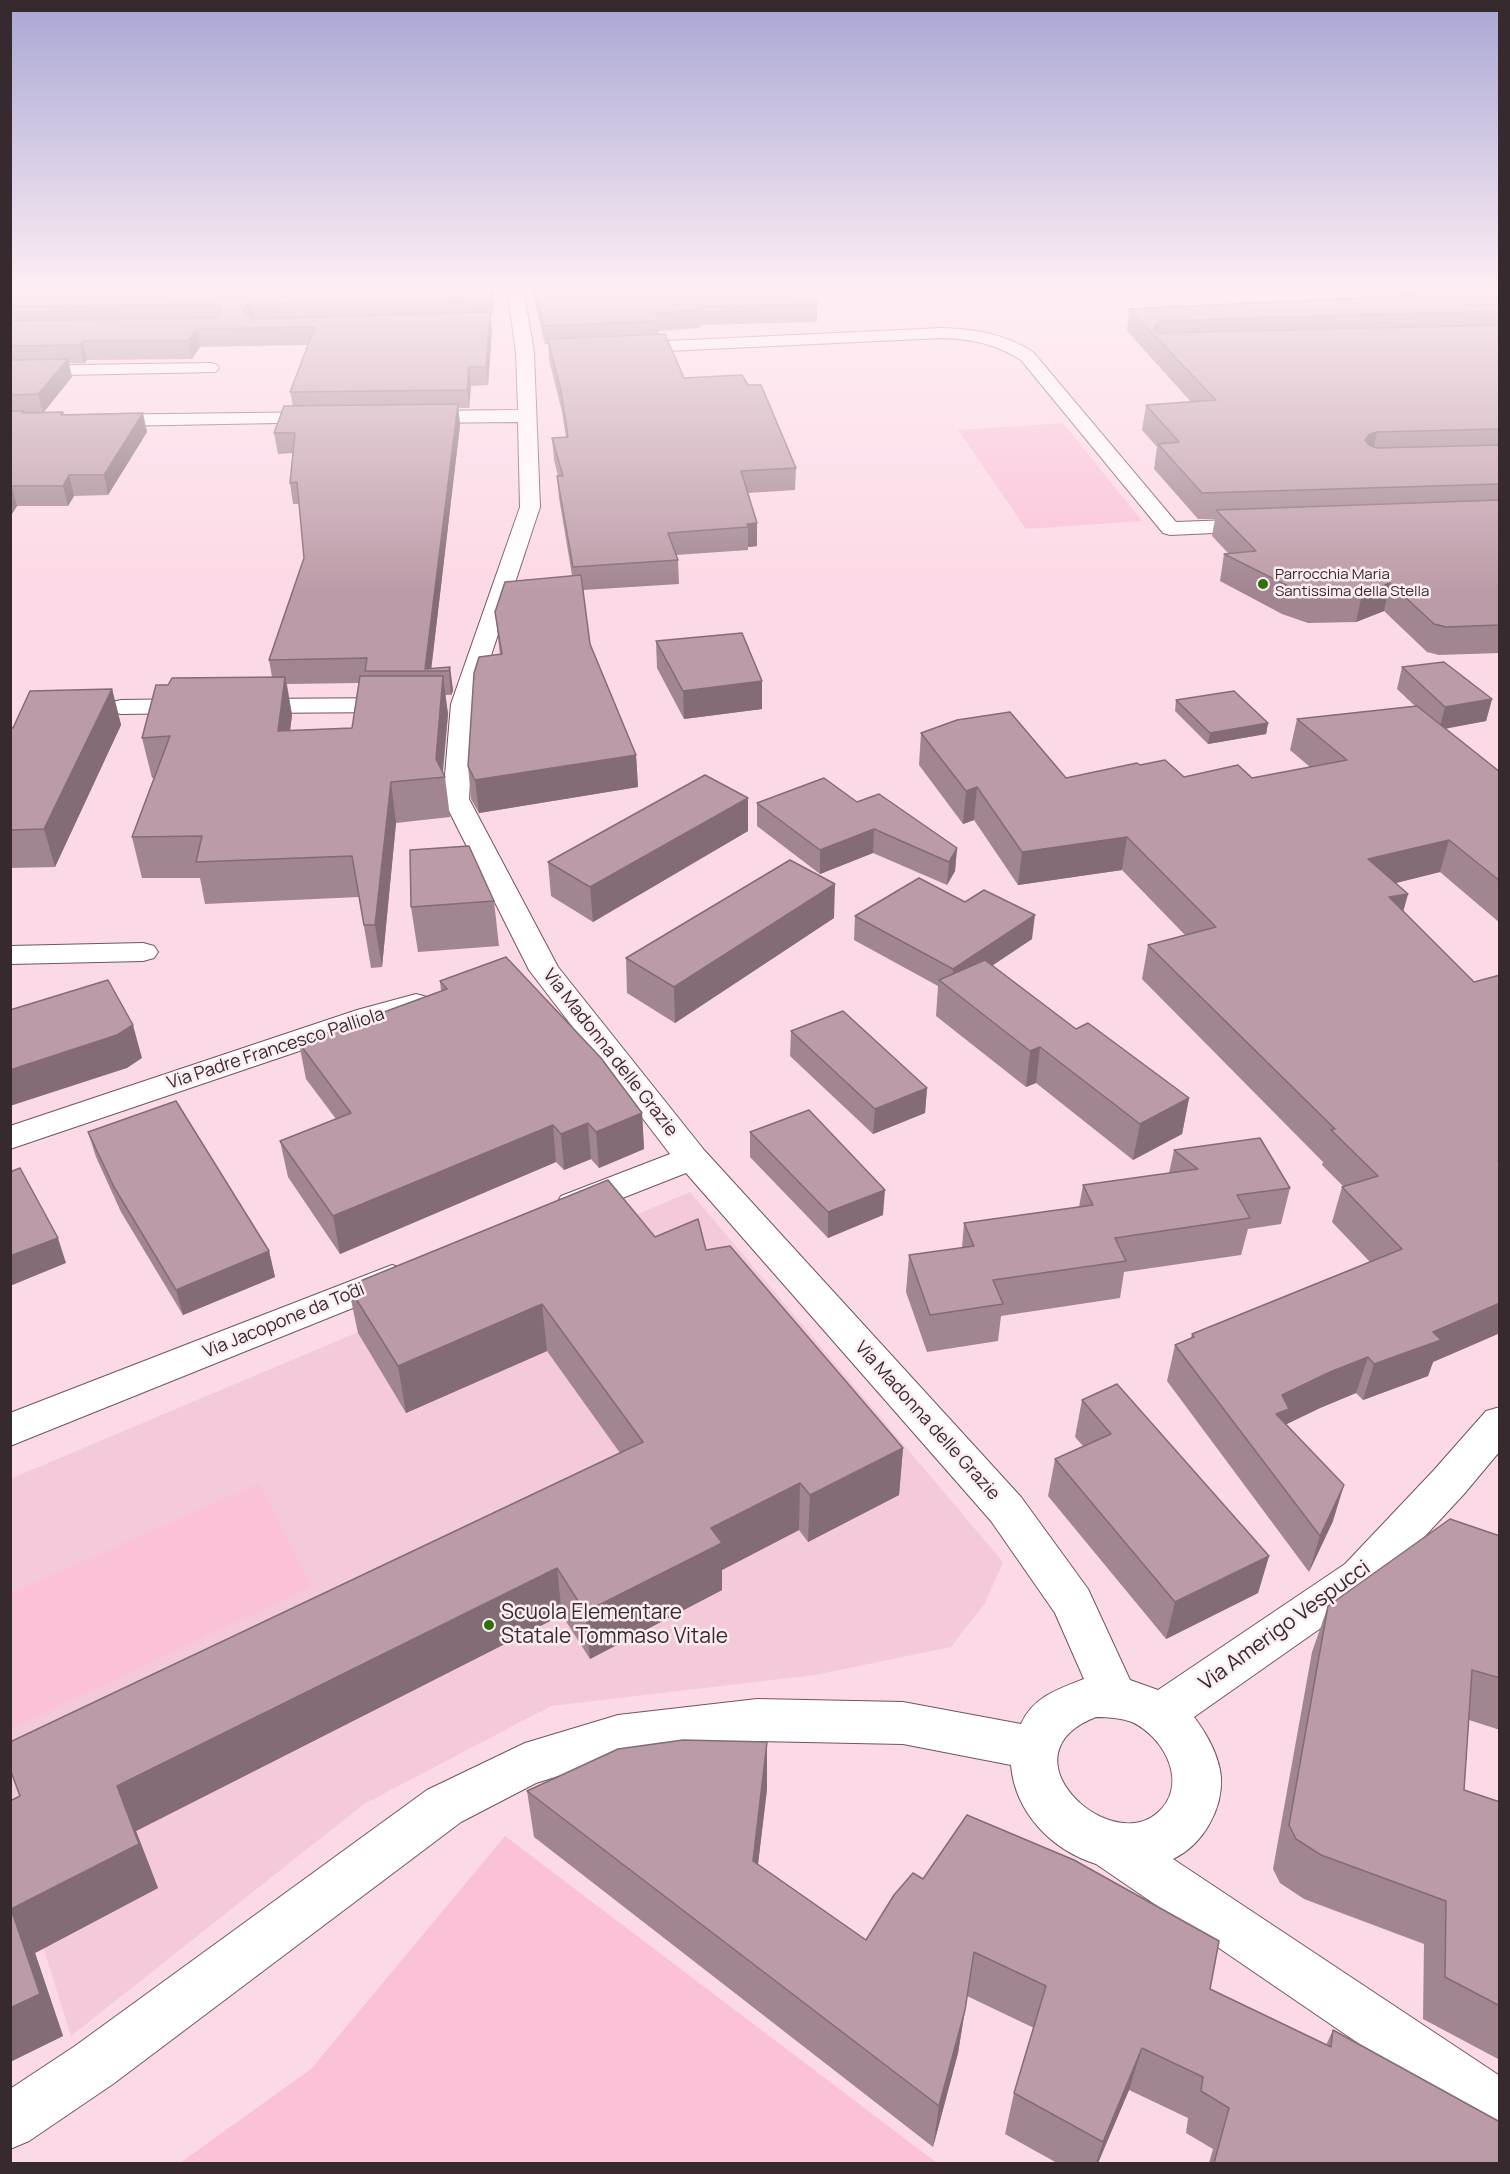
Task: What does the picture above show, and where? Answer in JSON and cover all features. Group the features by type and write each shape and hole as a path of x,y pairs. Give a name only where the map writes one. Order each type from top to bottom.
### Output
{"street":[{"name":"Via Madonna delle Grazie","path":"531,388 527,416 530,507 443,704 456,799 544,970 692,1158 1006,1509 1072,1602 1115,1697"},
{"path":"1054,388 1170,529 1275,525"},
{"path":"398,417 527,416"},
{"path":"10,422 339,418"},
{"path":"120,707 443,704"},
{"path":"10,955 143,952"},
{"path":"511,979 544,970"},
{"name":"Via Padre Francesco Palliola","path":"10,1138 369,1017 446,997"},
{"path":"538,1219 692,1158"},
{"name":"Via Jacopone da Todi","path":"10,1430 417,1268"},
{"name":"Via Amerigo Vespucci","path":"1160,1715 1360,1577 1449,1482 1500,1422"},
{"path":"1112,1846 1139,1847 1164,1839 1183,1824 1194,1804 1198,1780 1193,1756 1179,1734 1160,1715 1139,1703 1115,1697 1095,1696 1076,1700 1056,1711 1042,1727 1034,1748 1034,1771 1041,1793 1055,1815 1076,1832 1112,1846 1500,2108"},
{"path":"10,2122 94,2064 444,1806 525,1766 618,1736 757,1720 903,1723 1034,1748"}],"shaded area":[{"path":"1063,423 1142,521 1026,529 958,430"},
{"name":"Scuola Elementare Statale Tommaso Vitale","path":"690,1192 1003,1562 985,1603 951,1647 815,1675 551,1706 364,1804 71,2036 11,1845 10,1479"},
{"path":"259,1483 312,1587 11,1729 11,1593"},
{"path":"505,1836 937,2163 180,2163 311,2069"}],"building":[{"path":"10,388 43,388 38,394 10,395"},
{"path":"291,388 467,388 467,390 290,392"},
{"path":"560,388 762,388 796,468 741,471 757,523 747,524 748,527 668,533 678,560 573,567 557,476 563,476 552,438 568,437"},
{"path":"1205,388 1500,388 1500,429 1377,432 1370,434 1365,440 1369,445 1377,448 1500,445 1500,484 1202,493 1158,444 1179,442 1146,405 1216,400"},
{"path":"458,404 425,669 450,667 449,671 365,671 367,658 269,660 304,558 297,482 290,483 295,433 274,433 284,406"},
{"path":"10,411 63,412 61,415 143,413 104,475 69,475 63,486 12,486 10,488"},
{"path":"1500,500 1500,625 1446,627 1434,624 1390,583 1362,594 1314,595 1288,586 1224,554 1256,551 1216,510"},
{"path":"581,575 590,644 636,755 475,780 468,766 474,673 479,657 502,654 495,612 505,582"},
{"path":"742,633 762,681 683,691 656,641"},
{"path":"1444,662 1492,699 1445,707 1402,667"},
{"path":"360,676 443,676 436,759 445,777 391,782 375,925 364,925 352,856 196,862 202,836 132,837 170,736 142,738 156,685 168,685 172,678 285,677 278,731 352,728"},
{"path":"112,689 44,829 10,830 10,727 13,728 30,691"},
{"path":"1234,691 1268,723 1210,733 1176,700"},
{"path":"1417,706 1500,772 1500,881 1449,840 1368,859 1408,894 1389,897 1474,982 1500,975 1500,1160 1498,1161 1500,1161 1500,1303 1433,1332 1441,1340 1374,1364 1368,1357 1282,1395 1289,1409 1276,1414 1344,1485 1320,1536 1175,1345 1194,1337 1192,1334 1402,1249 1342,1187 1378,1176 1331,1130 1335,1129 1148,945 1216,927 1127,837 1022,852 977,787 966,791 921,733 957,720 1010,712 1066,778 1137,763 1140,765 1165,760 1184,777 1238,765 1252,778 1347,760 1297,719"},
{"path":"705,775 748,798 590,887 548,862"},
{"path":"824,778 857,802 879,794 957,848 949,862 874,829 820,850 757,803"},
{"path":"469,846 494,901 411,907 410,850"},
{"path":"790,860 835,884 674,987 626,958"},
{"path":"919,878 965,902 984,890 1035,915 953,969 855,916"},
{"path":"506,957 601,1058 642,1113 596,1132 588,1123 561,1134 553,1125 333,1216 280,1141 351,1113 299,1043 447,989 440,981"},
{"path":"985,960 1076,1029 1088,1023 1189,1098 1140,1124 1040,1047 1030,1051 939,980"},
{"path":"108,980 133,1025 117,1035 10,1070 10,1010"},
{"path":"843,1011 927,1088 875,1109 791,1031"},
{"path":"176,1101 269,1251 176,1290 114,1187 88,1132"},
{"path":"809,1110 885,1190 828,1212 750,1132"},
{"path":"1260,1138 1290,1188 1237,1195 1250,1218 1115,1238 1126,1261 993,1280 1003,1304 930,1315 909,1255 974,1246 964,1223 1093,1205 1083,1185 1198,1169 1174,1150"},
{"path":"20,1168 58,1238 10,1256 10,1172"},
{"path":"608,1180 655,1237 698,1219 706,1250 730,1246 903,1448 810,1495 800,1483 711,1528 722,1543 585,1612 557,1568 117,1786 139,1844 11,1909 40,1994 10,2008 10,1801 20,1796 10,1769 10,1742 643,1442 542,1304 398,1366 348,1286"},
{"path":"1117,1384 1269,1556 1175,1602 1055,1459 1111,1434 1082,1400"},
{"path":"1450,1519 1500,1536 1500,1678 1472,1670 1464,1790 1500,1802 1500,2006 1445,1977 1446,1901 1321,1855 1296,1839 1289,1825 1328,1606"},
{"path":"683,1740 767,1742 753,1861 866,1940 894,1895 913,1873 923,1879 967,1815 1074,1860 1219,1941 1210,1989 1331,2047 1333,2030 1500,2122 1500,2163 1214,2163 1229,2108 1201,2091 1203,2077 1142,2048 1103,2142 1014,2093 1046,1986 974,1952 965,2010 939,2106 527,1791 618,1749"}],"place":[{"name":"Parrocchia Maria Santissima della Stella","path":"1263,584"},
{"name":"Scuola Elementare Statale Tommaso Vitale","path":"489,1625"}]}
